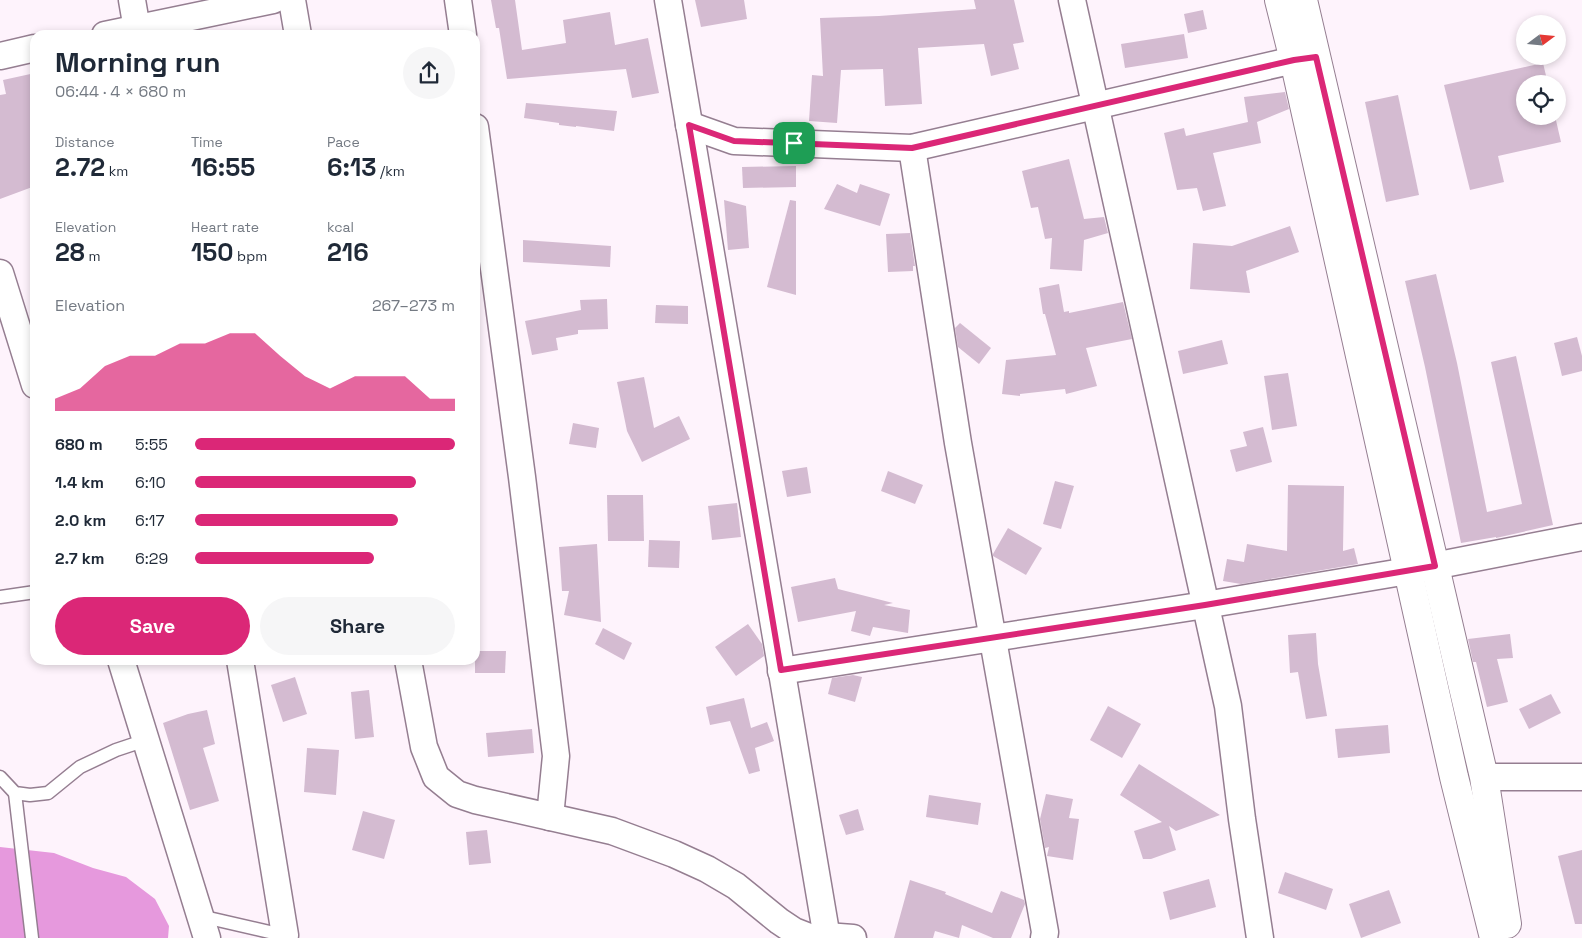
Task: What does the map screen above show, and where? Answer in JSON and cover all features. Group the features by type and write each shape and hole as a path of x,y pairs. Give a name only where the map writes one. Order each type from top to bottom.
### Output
{"street":[{"path":"132,0 138,30"},
{"path":"142,30 273,0"},
{"path":"292,0 297,30"},
{"path":"458,0 462,30"},
{"path":"668,0 781,670 819,938"},
{"path":"1072,0 1228,706 1242,819 1260,938"},
{"path":"1279,0 1305,58 1435,566 1484,777 1509,938"},
{"path":"1303,0 1305,58 1408,571 1454,777 1494,938"},
{"path":"0,56 30,49"},
{"path":"689,125 734,141 912,148 1305,58"},
{"path":"912,148 957,433 1045,932 1044,938"},
{"path":"480,165 556,756 550,817"},
{"path":"0,273 30,369"},
{"path":"781,670 1205,605 1408,571 1582,536"},
{"path":"122,665 204,927"},
{"path":"241,665 289,937"},
{"path":"409,665 424,747 436,777 457,794 475,800 612,831 674,854 707,869 736,886 794,931 819,938 853,938"},
{"path":"1484,777 1582,777"}],"lane":[{"path":"0,597 30,593"},
{"path":"15,793 30,795 48,793 80,767 116,750 146,740"},
{"path":"0,777 15,793 32,938"},
{"path":"204,927 289,937"}],"shaded area":[{"path":"0,847 54,853 93,868 126,877 155,899 169,926 168,938 0,938"}],"building":[{"path":"491,0 515,0 522,50 566,43 563,20 610,12 615,45 648,38 659,93 632,98 626,69 507,79 499,28 496,28"},
{"path":"695,0 744,0 747,19 701,27"},
{"path":"974,0 1014,0 1024,42 1013,44 1019,69 991,76 984,44 918,48 922,104 885,106 883,69 841,70 837,123 809,121 812,75 823,76 820,18 976,9"},
{"path":"1203,10 1207,29 1188,33 1184,14"},
{"path":"1184,34 1188,58 1125,68 1121,44"},
{"path":"1534,65 1543,65 1546,75 1516,75 1516,125 1557,125 1561,142 1498,156 1504,182 1470,190 1444,85"},
{"path":"30,74 30,188 0,199 0,95 6,94 3,80"},
{"path":"1285,92 1289,109 1257,122 1261,143 1213,153 1226,206 1203,211 1197,188 1177,190 1164,133 1184,128 1186,136 1248,122 1244,97"},
{"path":"1398,95 1419,195 1386,202 1365,102"},
{"path":"526,103 617,111 614,131 559,125 559,123 524,118"},
{"path":"1069,159 1084,219 1104,217 1108,233 1084,240 1082,271 1050,269 1052,238 1045,239 1038,207 1031,208 1022,171"},
{"path":"796,166 796,187 743,188 742,167"},
{"path":"837,184 857,193 860,184 890,194 880,226 824,209"},
{"path":"724,200 746,206 749,248 728,250"},
{"path":"790,200 796,201 796,295 767,287"},
{"path":"1290,226 1299,252 1246,271 1250,293 1190,289 1193,243 1232,246"},
{"path":"910,233 915,266 913,266 913,271 888,272 886,234"},
{"path":"523,240 611,246 610,267 523,262"},
{"path":"1436,274 1457,363 1487,512 1522,504 1491,362 1516,356 1553,525 1496,538 1461,543 1425,367 1405,281"},
{"path":"1059,284 1064,312 1069,311 1069,313 1123,302 1132,339 1086,348 1097,386 1066,394 1065,389 1020,394 1020,396 1002,394 1006,360 1056,355 1045,314 1043,314 1039,288"},
{"path":"607,299 608,329 578,330 578,334 556,338 558,350 532,355 525,321 581,310 580,300"},
{"path":"656,305 688,306 688,324 655,323"},
{"path":"960,323 991,348 979,364 958,347 955,328"},
{"path":"1577,337 1582,356 1582,371 1562,376 1554,343"},
{"path":"1222,340 1228,364 1183,374 1178,351"},
{"path":"1288,373 1297,426 1272,430 1264,376"},
{"path":"644,377 654,428 679,416 690,439 642,462 627,431 617,382"},
{"path":"573,423 599,428 596,448 569,444"},
{"path":"1263,427 1272,462 1236,472 1230,450 1247,446 1243,432"},
{"path":"807,467 811,493 787,497 782,471"},
{"path":"888,471 923,485 915,504 881,491"},
{"path":"1055,481 1074,486 1061,529 1043,524"},
{"path":"1288,485 1344,486 1343,551 1354,548 1358,564 1241,584 1223,581 1227,559 1244,562 1247,544 1287,551"},
{"path":"607,495 643,495 644,541 608,541"},
{"path":"737,503 741,537 712,540 708,506"},
{"path":"1008,528 1042,548 1026,575 993,556"},
{"path":"649,540 680,541 679,568 648,567"},
{"path":"597,544 601,622 564,615 569,591 562,591 559,547"},
{"path":"835,578 838,589 893,603 884,605 910,610 908,633 873,627 870,636 851,631 856,611 798,622 791,587"},
{"path":"748,624 762,644 764,656 736,676 715,647"},
{"path":"603,628 632,643 624,660 595,644"},
{"path":"1316,633 1318,664 1327,716 1306,719 1298,672 1290,673 1288,635"},
{"path":"1510,634 1513,658 1497,659 1508,702 1487,707 1476,662 1473,662 1468,639"},
{"path":"480,651 506,651 505,673 475,673 475,665 480,665"},
{"path":"853,675 862,677 855,702 828,694 832,678"},
{"path":"295,677 307,714 283,722 271,685"},
{"path":"369,690 374,737 355,739 351,692"},
{"path":"1551,694 1561,713 1529,729 1519,709"},
{"path":"744,698 751,728 767,722 774,741 755,748 760,771 749,774 730,721 710,725 706,707"},
{"path":"1108,706 1141,724 1122,758 1090,740"},
{"path":"207,710 215,744 203,748 219,801 190,810 163,723 188,714"},
{"path":"1388,725 1390,753 1338,758 1335,729"},
{"path":"532,729 534,753 488,757 486,733"},
{"path":"307,748 339,750 336,795 304,792"},
{"path":"1139,764 1220,815 1176,831 1169,826 1176,850 1151,859 1143,859 1134,831 1162,822 1120,795"},
{"path":"1046,794 1073,799 1069,818 1079,819 1073,860 1047,856 1049,847 1045,848 1040,819"},
{"path":"929,795 981,803 978,825 926,817"},
{"path":"858,809 864,830 846,835 839,815"},
{"path":"363,811 395,820 384,859 352,850"},
{"path":"487,830 491,863 469,865 466,832"},
{"path":"1582,850 1582,924 1575,924 1558,856"},
{"path":"1285,872 1333,889 1326,910 1278,893"},
{"path":"1209,879 1216,907 1170,920 1163,892"},
{"path":"910,880 946,892 945,894 992,913 1001,891 1024,900 1025,904 1011,938 993,938 962,925 959,938 935,931 933,938 894,938"},
{"path":"1389,890 1401,923 1361,938 1349,904"}],"route":[{"path":"1316,57 1435,566 1205,605 781,670 689,125 734,141 794,143 912,148 1294,60 1316,57"}]}
